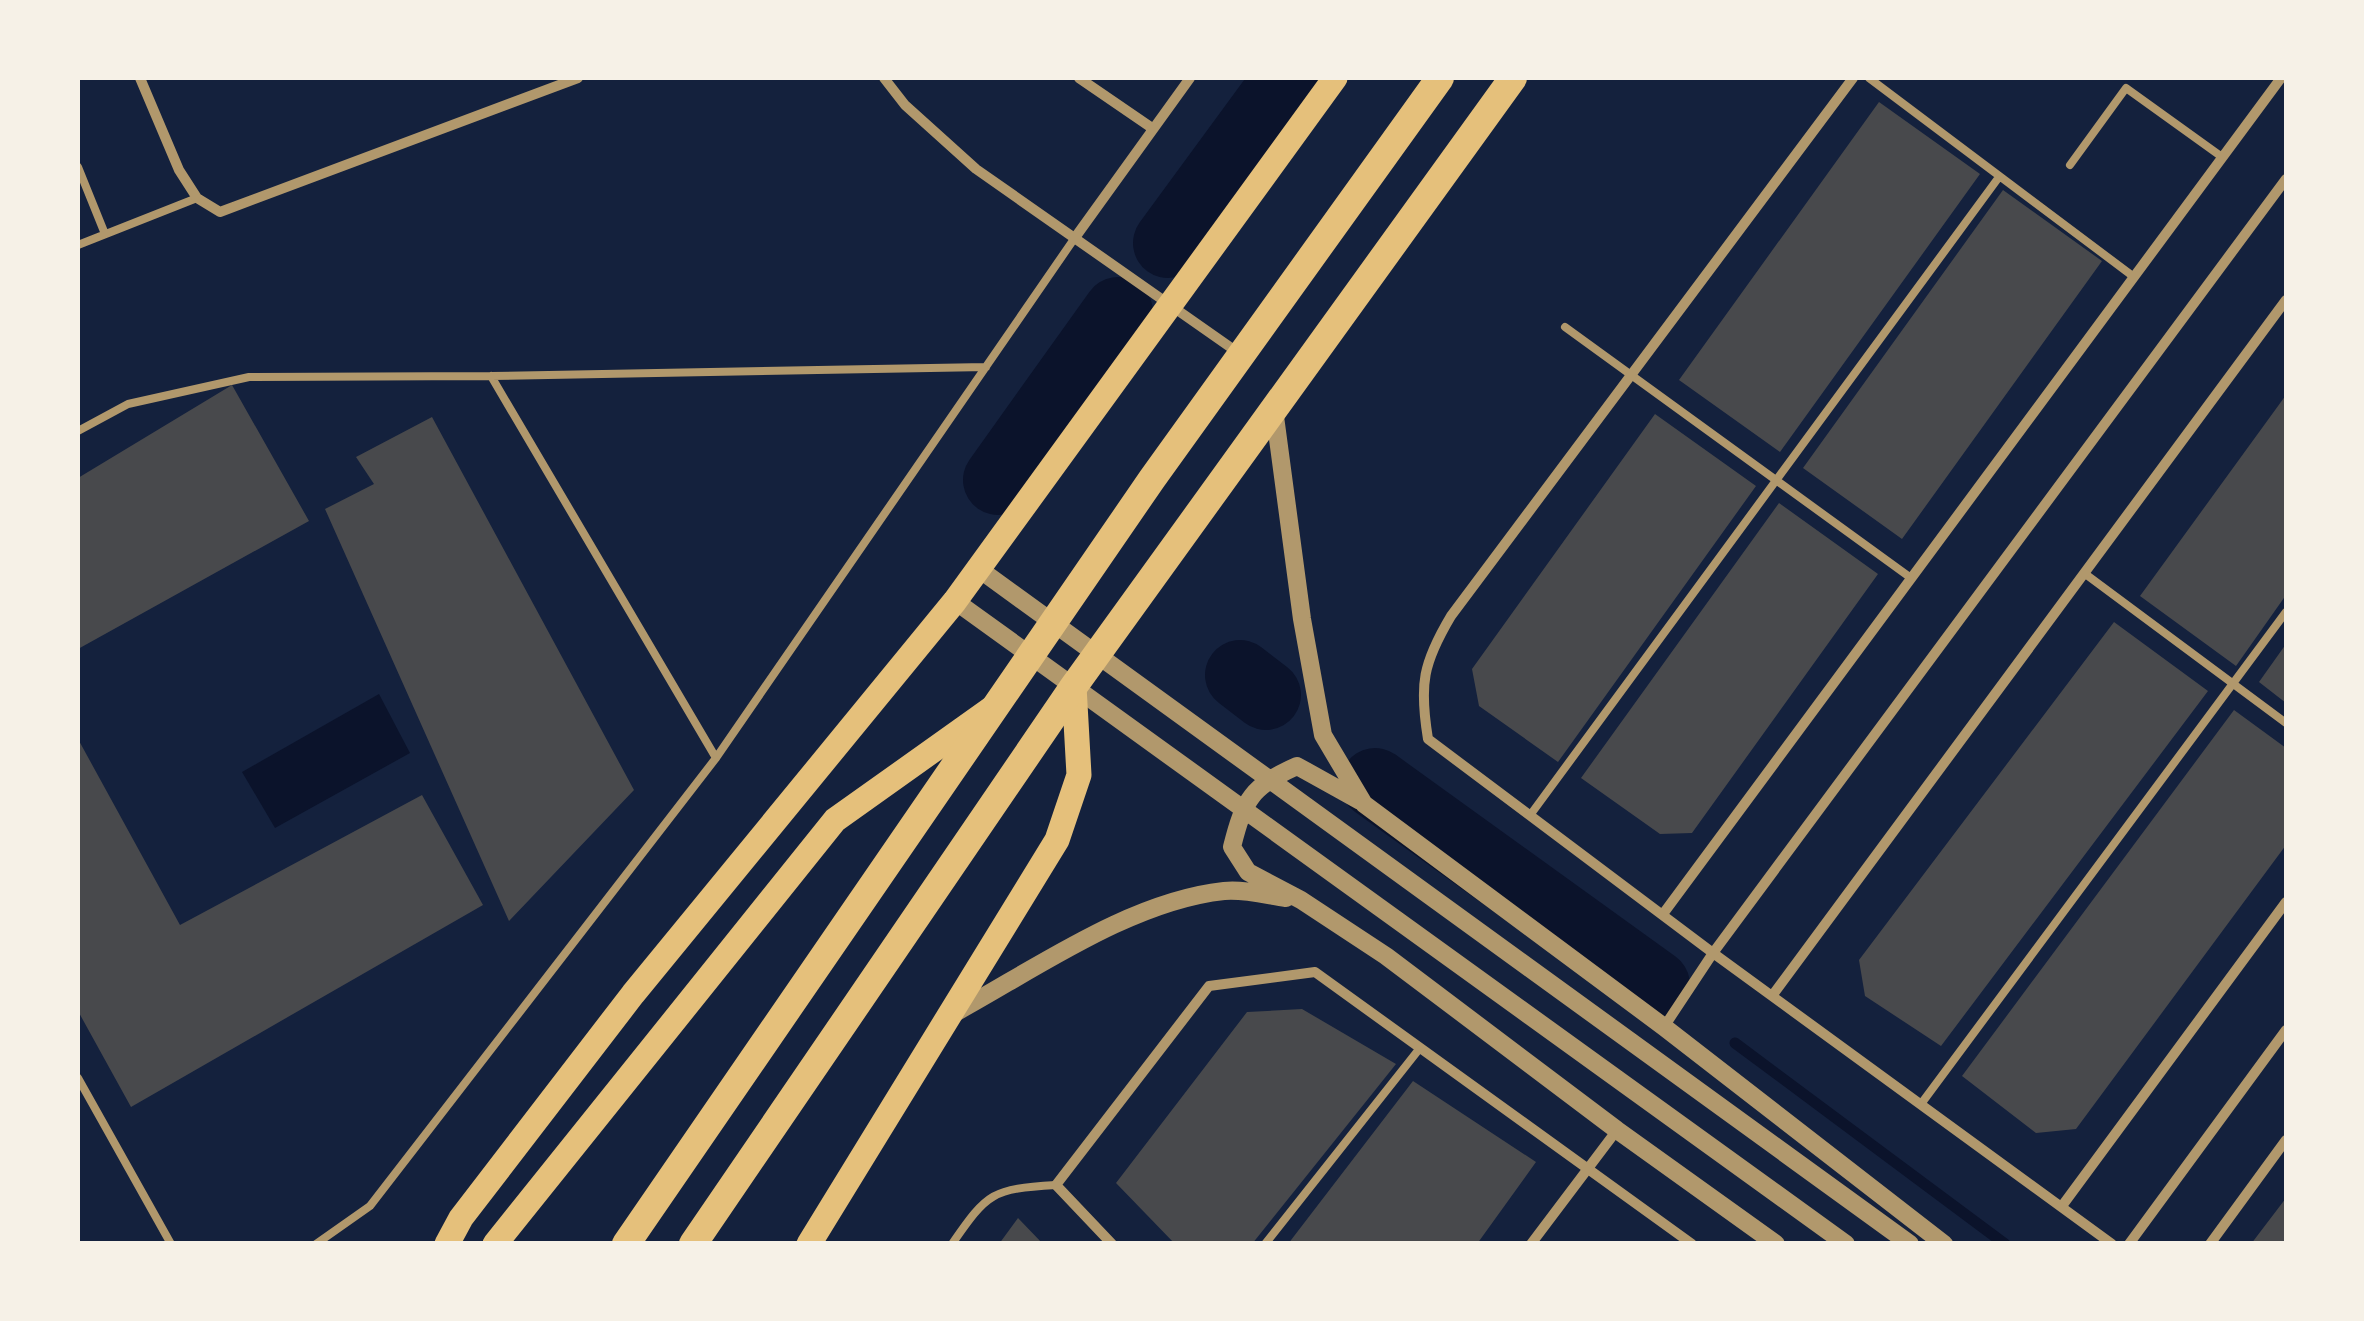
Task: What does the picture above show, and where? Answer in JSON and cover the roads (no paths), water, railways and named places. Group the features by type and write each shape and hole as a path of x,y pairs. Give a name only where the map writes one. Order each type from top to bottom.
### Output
{"highway":[{"path":"626,1244 1241,355 1440,78"},
{"path":"692,1244 1074,686 1512,78"}],"main road":[{"path":"447,1244 461,1218 633,994 955,601 1335,78"},
{"path":"808,1244 1057,840 1079,775 1074,686"},
{"path":"495,1244 835,820 996,706"}],"street":[{"path":"140,78 179,170 197,198 220,212 578,78"},
{"path":"884,78 906,105 976,169 1241,355"},
{"path":"1080,78 1152,128"},
{"path":"1074,238 1190,78"},
{"path":"1853,78 1450,616 1428,655 1422,702 1428,739 2112,1244"},
{"path":"1663,914 2281,78"},
{"path":"1664,1027 1714,953 2286,179"},
{"path":"1772,996 2286,300"},
{"path":"1274,408 1322,735 1364,804"},
{"path":"979,569 1910,1244"},
{"path":"955,601 1846,1244"},
{"path":"1776,1244 1398,965 1301,900 1248,872 1232,847 1240,812 1264,780 1297,766 1364,804 1664,1027 1944,1244"},
{"path":"949,1016 1099,931 1190,897 1229,890 1301,900"},
{"path":"2062,1206 2286,902"},
{"path":"1112,1244 1056,1185 1209,986 1315,972 1692,1244"},
{"path":"2128,1244 2286,1030"},
{"path":"1532,1244 1617,1130"},
{"path":"2210,1244 2286,1140"}],"lane":[{"path":"1869,78 2134,276"},
{"path":"2070,165 2134,78"},
{"path":"2126,88 2222,157"},
{"path":"78,167 105,234"},
{"path":"1531,814 2000,176"},
{"path":"78,245 197,198"},
{"path":"316,1244 370,1206 716,758 1074,238"},
{"path":"1566,327 1911,578"},
{"path":"78,430 128,404 250,377 986,367"},
{"path":"490,376 716,758"},
{"path":"2084,573 2286,722"},
{"path":"1921,1104 2286,612"},
{"path":"1266,1244 1420,1048"},
{"path":"78,1078 171,1244"},
{"path":"952,1244 982,1202 1016,1187 1056,1185"}],"water":[{"path":"379,694 410,753 275,828 242,772"}],"waterway":[{"path":"1168,243 1289,78"},
{"path":"998,480 1118,312"},
{"path":"1240,675 1266,695"},
{"path":"1375,783 1655,985"},
{"path":"1735,1043 2005,1244"}]}
